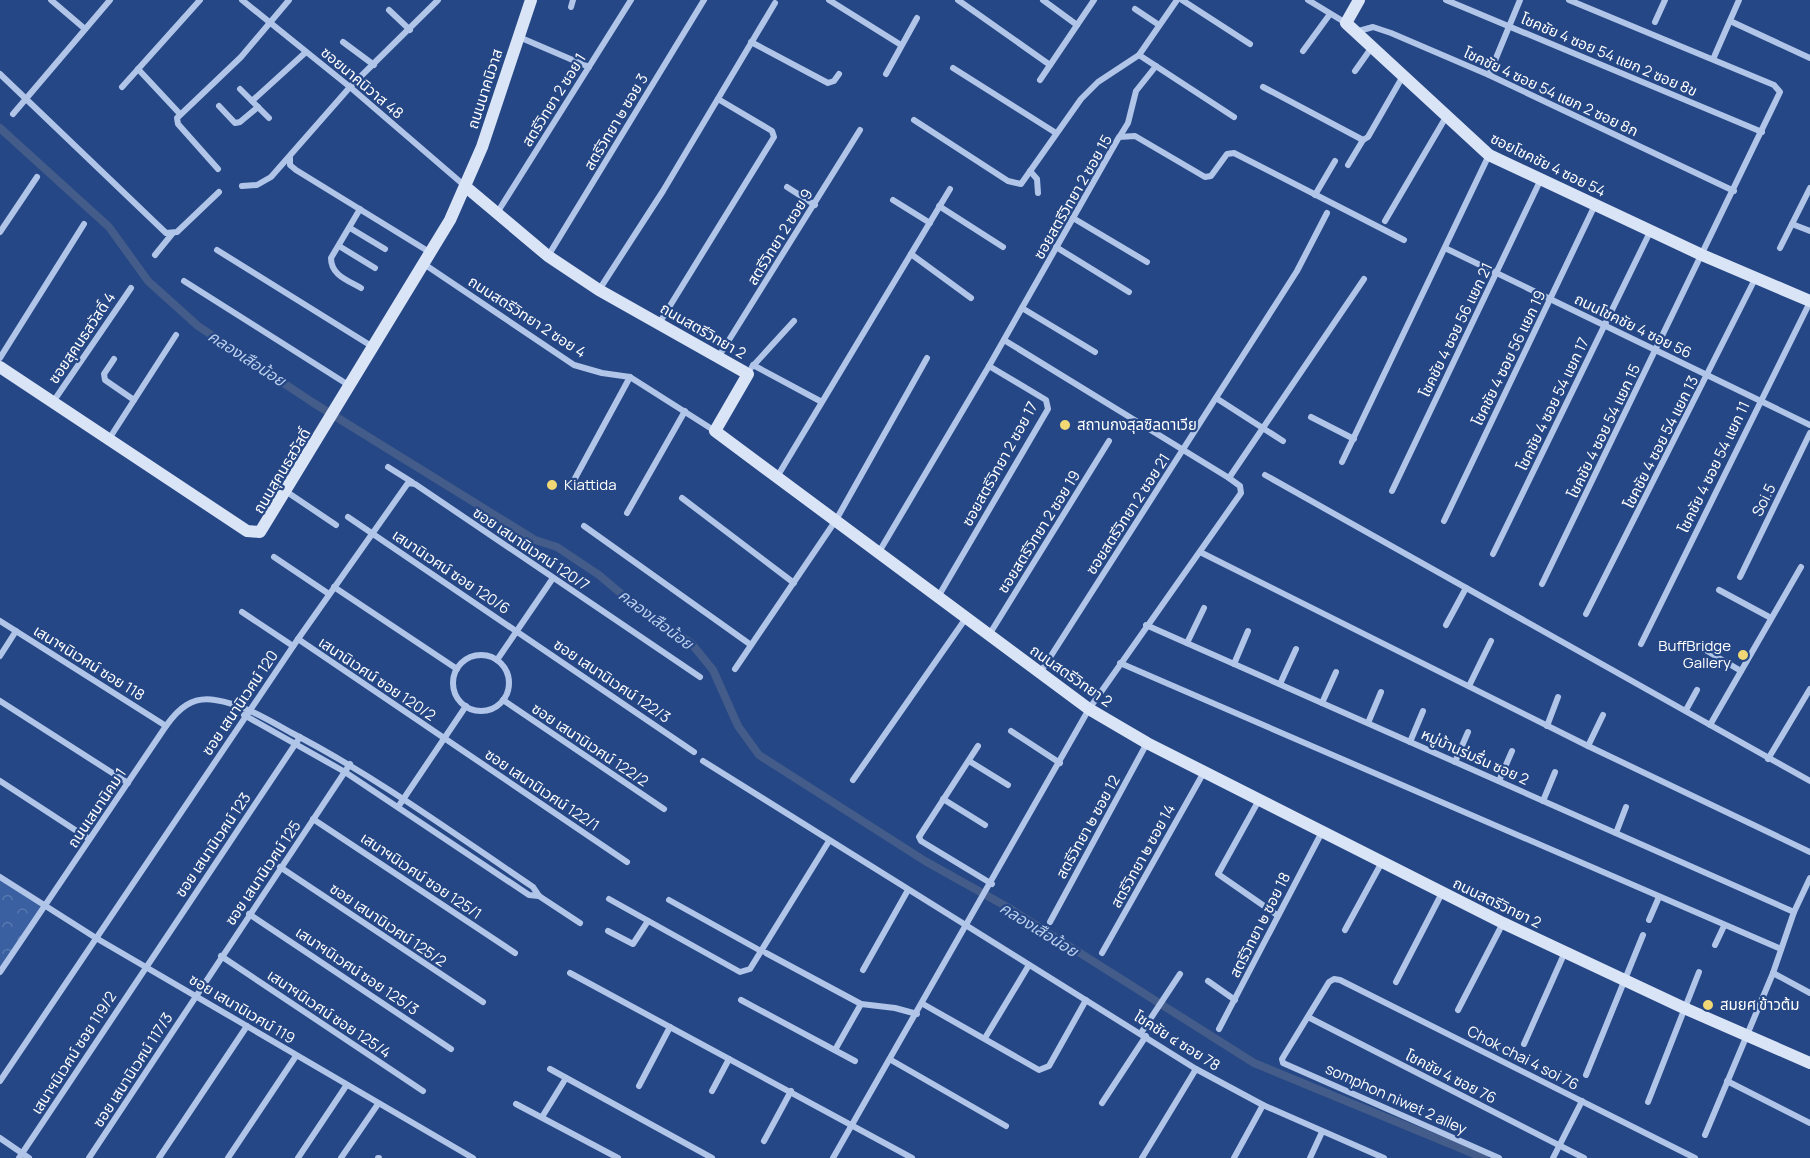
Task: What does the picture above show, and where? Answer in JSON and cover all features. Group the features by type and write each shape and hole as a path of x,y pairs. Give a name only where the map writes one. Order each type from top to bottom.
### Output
{"street":[{"path":"51,0 85,29"},
{"path":"13,114 110,0"},
{"path":"122,87 200,0"},
{"name":"ซอยนาคนิวาส 48","path":"242,0 350,87 466,187"},
{"path":"218,169 178,124 180,114 241,57 289,0"},
{"path":"242,186 262,182 290,158 350,87 438,0"},
{"name":"ถนนนาคนิวาส","path":"466,187 531,0"},
{"path":"571,7 573,0"},
{"name":"สตรีวิทยา 2 ซอย 1","path":"497,213 631,0"},
{"name":"สตรีวิทยา ๒ ซอย 3","path":"548,256 704,0"},
{"path":"829,0 901,45"},
{"path":"958,0 1050,65"},
{"path":"1042,0 1077,25"},
{"path":"1040,80 1094,0"},
{"path":"914,120 1012,183 1021,184 1086,93 1110,73 1139,55 1177,0"},
{"path":"1182,0 1250,44"},
{"name":"ซอยโชคชัย 4 ซอย 54","path":"1308,0 1346,23 1489,155 1702,255 1810,301"},
{"path":"1346,23 1359,0"},
{"name":"โชคชัย 4 ซอย 54 แยก 2 ซอย 8ข","path":"1446,0 1762,132"},
{"path":"1489,75 1520,0"},
{"path":"1569,0 1581,2"},
{"path":"1655,22 1665,0"},
{"path":"1714,57 1739,0"},
{"name":"โชคชัย 4 ซอย 54 แยก 15","path":"1542,584 1780,92 1774,85 1581,2"},
{"path":"599,290 775,3"},
{"path":"1135,9 1160,25"},
{"path":"389,10 410,30"},
{"path":"1303,51 1330,14"},
{"path":"886,74 917,18"},
{"path":"1730,21 1810,58"},
{"name":"โชคชัย 4 ซอย 54 แยก 2 ซอย 8ก","path":"1355,32 1373,27 1489,75 1734,191"},
{"path":"519,37 589,67"},
{"path":"343,42 374,65"},
{"path":"752,42 828,83 834,81 839,74"},
{"path":"1355,71 1372,48"},
{"path":"252,101 306,52"},
{"path":"1139,55 1234,117"},
{"path":"1119,137 1128,123 1136,91 1156,66"},
{"path":"953,68 1056,134"},
{"path":"138,69 180,114"},
{"path":"0,74 166,232 172,234"},
{"path":"1348,165 1363,140 1368,137 1403,76"},
{"path":"1263,87 1363,140"},
{"path":"240,89 269,118"},
{"path":"660,322 774,137 772,131 718,99"},
{"path":"219,106 235,123 240,122 258,107"},
{"path":"1385,221 1446,117"},
{"name":"สตรีวิทยา 2 ซอย 9","path":"719,356 860,130"},
{"name":"ซอยสตรีวิทยา 2 ซอย 15","path":"879,552 1023,308 1119,137 1135,136 1204,177 1211,176 1227,153 1234,153 1404,240"},
{"path":"1342,462 1489,155"},
{"path":"290,158 290,165 296,170 431,253"},
{"path":"1315,195 1335,161"},
{"path":"1030,171 1037,180 1038,193"},
{"path":"0,232 38,177"},
{"name":"โชคชัย 4 ซอย 56 แยก 21","path":"1392,491 1541,179"},
{"name":"ถนนสตรีวิทยา 2","path":"466,187 548,256 599,290 719,356 751,370 715,431 1089,709 1147,743 1503,923 1684,1008 1810,1063"},
{"name":"ถนนสุคนธสวัสดิ์","path":"0,367 251,533 264,529 431,253 466,187"},
{"path":"787,187 815,204"},
{"path":"1780,248 1810,188"},
{"path":"777,477 820,401 950,189"},
{"path":"154,255 172,234 219,192"},
{"path":"893,200 930,223"},
{"name":"โชคชัย 4 ซอย 56 แยก 19","path":"1444,521 1595,205"},
{"path":"939,207 1003,247"},
{"path":"360,210 331,258 333,270 360,288"},
{"name":"ซอยสตรีวิทยา 2 ซอย 21","path":"1040,673 1296,271 1327,213"},
{"path":"1073,218 1147,262"},
{"path":"0,358 84,224"},
{"path":"1792,224 1810,231"},
{"path":"350,228 385,249"},
{"name":"โชคชัย 4 ซอย 54 แยก 17","path":"1493,554 1650,231"},
{"path":"339,246 375,268"},
{"path":"1056,248 1129,292"},
{"name":"ถนนโชคชัย 4 ซอย 56","path":"1445,248 1810,425"},
{"path":"216,250 374,348"},
{"path":"911,254 971,298"},
{"name":"ถนนสตรีวิทยา 2 ซอย 4","path":"424,264 574,365 602,374 630,377 715,431"},
{"path":"1229,478 1364,279"},
{"name":"โชคชัย 4 ซอย 54 แยก 13","path":"1586,614 1755,279"},
{"path":"184,281 351,386"},
{"name":"ซอยสุคนธสวัสดิ์ 4","path":"53,402 131,288"},
{"name":"โชคชัย 4 ซอย 54 แยก 11","path":"1641,644 1810,301"},
{"path":"1023,308 1095,352"},
{"path":"794,321 751,370 820,401"},
{"path":"109,439 176,335"},
{"path":"833,1158 992,884 1089,709 1119,663 1240,496 1241,489 1229,478 1004,340"},
{"path":"735,669 836,520 927,358"},
{"path":"114,359 105,374 105,380 134,400"},
{"name":"ซอยสตรีวิทยา 2 ซอย 17","path":"938,597 1048,408 1046,400 989,366"},
{"path":"573,483 630,377"},
{"path":"1216,398 1283,441"},
{"path":"627,513 686,411"},
{"path":"1311,417 1354,439"},
{"name":"Soi.5","path":"1740,577 1810,434"},
{"name":"ซอยสตรีวิทยา 2 ซอย 19","path":"989,636 1109,441"},
{"name":"ซอย เสนานิเวศน์ 120/7","path":"388,467 700,677"},
{"path":"1265,475 1810,781"},
{"name":"ซอย เสนานิเวศน์ 120","path":"0,1082 293,646 371,533 411,484"},
{"path":"287,492 336,525"},
{"path":"682,498 794,582"},
{"name":"เสนานิเวศน์ ซอย 120/6","path":"348,517 516,631"},
{"path":"584,526 751,645"},
{"path":"1200,552 1547,726 1810,852"},
{"path":"274,557 329,594"},
{"path":"1710,725 1801,567"},
{"path":"497,660 553,578"},
{"path":"334,587 457,669"},
{"path":"1446,625 1466,588"},
{"path":"1719,590 1771,618"},
{"path":"1187,643 1204,608"},
{"path":"242,612 293,646"},
{"path":"853,780 966,618"},
{"name":"เสนาฯนิเวศน์ ซอย 118","path":"0,621 166,726"},
{"name":"หมู่บ้านร่มรื่น ซอย 2","path":"1146,625 1794,912"},
{"path":"0,656 16,631"},
{"name":"ซอย เสนานิเวศน์ 122/3","path":"516,631 694,752"},
{"path":"1234,664 1248,631"},
{"name":"เสนานิเวศน์ ซอย 120/2","path":"298,639 443,739"},
{"path":"1468,686 1491,641"},
{"path":"1696,645 1741,671"},
{"path":"1280,684 1296,649"},
{"path":"483,655 497,660 506,670 509,682 503,700 490,710 474,710 466,706 455,693 453,685 457,669 475,656 483,655"},
{"path":"1119,663 1724,926 1782,949"},
{"path":"1322,703 1336,672"},
{"path":"1768,759 1810,689"},
{"path":"1686,710 1697,690"},
{"path":"1368,723 1381,692"},
{"path":"1547,726 1558,697"},
{"name":"ถนนเสนานิคม 1","path":"0,972 166,726 181,707 189,703 214,699 250,710 350,764 533,887 539,896 580,923"},
{"name":"ซอย เสนานิเวศน์ 122/2","path":"503,700 664,809"},
{"path":"0,701 128,783"},
{"name":"ถนนเสนานิคม 1","path":"238,706 245,717 345,772 529,895 539,896"},
{"path":"398,807 466,706"},
{"path":"1410,742 1423,711"},
{"path":"1588,746 1603,715"},
{"path":"1011,732 1060,763"},
{"path":"1455,762 1468,732"},
{"name":"ซอย เสนานิเวศน์ 123","path":"146,966 300,736"},
{"name":"ซอย เสนานิเวศน์ 122/1","path":"443,739 627,862"},
{"name":"สตรีวิทยา ๒ ซอย 12","path":"1050,922 1147,743"},
{"path":"978,746 920,833 921,841 992,884"},
{"path":"1499,781 1512,751"},
{"name":"โชคชัย ๔ ซอย 78","path":"703,761 1196,1069 1263,1106 1382,1158"},
{"path":"969,761 1008,785"},
{"name":"ซอย เสนานิเวศน์ 125","path":"196,995 350,764"},
{"name":"สตรีวิทยา ๒ ซอย 14","path":"1102,953 1204,772"},
{"path":"1543,801 1555,772"},
{"path":"0,781 89,839"},
{"path":"943,799 986,825"},
{"path":"1259,800 1218,873 1277,915"},
{"path":"1616,833 1626,807"},
{"name":"เสนาฯนิเวศน์ ซอย 125/1","path":"313,819 515,953"},
{"name":"สตรีวิทยา ๒ ซอย 18","path":"1219,1029 1322,832"},
{"path":"609,899 740,972 750,969 764,952 829,841"},
{"path":"1346,930 1382,862"},
{"name":"ซอย เสนานิเวศน์ 125/2","path":"280,867 483,1002"},
{"name":"ซอย เสนานิเวศน์ 119","path":"0,877 96,938 196,995 346,1086 473,1158"},
{"path":"1705,1135 1773,973 1794,912 1810,878"},
{"path":"862,970 908,890"},
{"path":"1396,982 1442,892"},
{"path":"1649,920 1659,897"},
{"path":"669,900 861,1004 885,1006 917,1014"},
{"name":"เสนาฯนิเวศน์ ซอย 125/3","path":"249,914 451,1049"},
{"path":"608,931 633,944 648,921"},
{"path":"1458,1010 1503,923"},
{"path":"1715,945 1724,926"},
{"path":"1586,1075 1643,935"},
{"path":"1524,1044 1565,952"},
{"name":"เสนาฯนิเวศน์ ซอย 125/4","path":"221,956 423,1091"},
{"path":"986,1038 1029,965"},
{"name":"เสนาฯนิเวศน์ ซอย 119/2","path":"21,1156 146,966"},
{"path":"1648,1102 1699,972"},
{"path":"1773,973 1810,993"},
{"path":"570,974 910,1157"},
{"path":"1102,1103 1180,974"},
{"name":"Chok chai 4 soi 76","path":"1308,1017 1329,982 1334,979 1340,980 1695,1158"},
{"path":"1208,981 1235,1000"},
{"name":"ซอย เสนานิเวศน์ 117/3","path":"89,1158 196,995"},
{"path":"741,1000 855,1061"},
{"path":"923,1004 1039,1070 1045,1070 1086,1000"},
{"path":"835,1050 861,1004"},
{"name":"somphon niwet 2 alley","path":"1308,1017 1282,1059 1283,1063 1499,1158"},
{"name":"โชคชัย 4 ซอย 76","path":"1308,1017 1584,1158"},
{"path":"159,1158 247,1026"},
{"path":"639,1086 670,1027"},
{"path":"228,1158 296,1056"},
{"path":"712,1091 729,1059"},
{"path":"891,1060 1006,1126"},
{"path":"550,1069 712,1158"},
{"path":"1142,1158 1196,1069"},
{"path":"542,1117 566,1078"},
{"path":"1727,1081 1810,1123"},
{"path":"298,1158 346,1086"},
{"path":"764,1141 791,1091"},
{"path":"1553,1158 1582,1101"},
{"path":"341,1158 378,1104"},
{"path":"516,1104 618,1158"},
{"path":"1234,1158 1263,1106"},
{"path":"1310,1158 1322,1132"},
{"path":"0,1138 21,1156 29,1158"}],"green space":[{"path":"0,878 44,906 0,972"}],"waterway":[{"name":"คลองเสือน้อย","path":"0,128 109,227 148,281 198,326 312,402 535,540 557,547 599,575 638,608 691,643 713,670 738,726 759,755 925,861 1009,908 1254,1063 1484,1158"}],"place":[{"name":"สถานกงสุลซิลดาเวีย","path":"1065,425"},
{"name":"Kiattida","path":"552,485"},
{"name":"BuffBridge Gallery","path":"1743,655"},
{"name":"สมยศ ข้าวต้ม","path":"1708,1005"}]}
